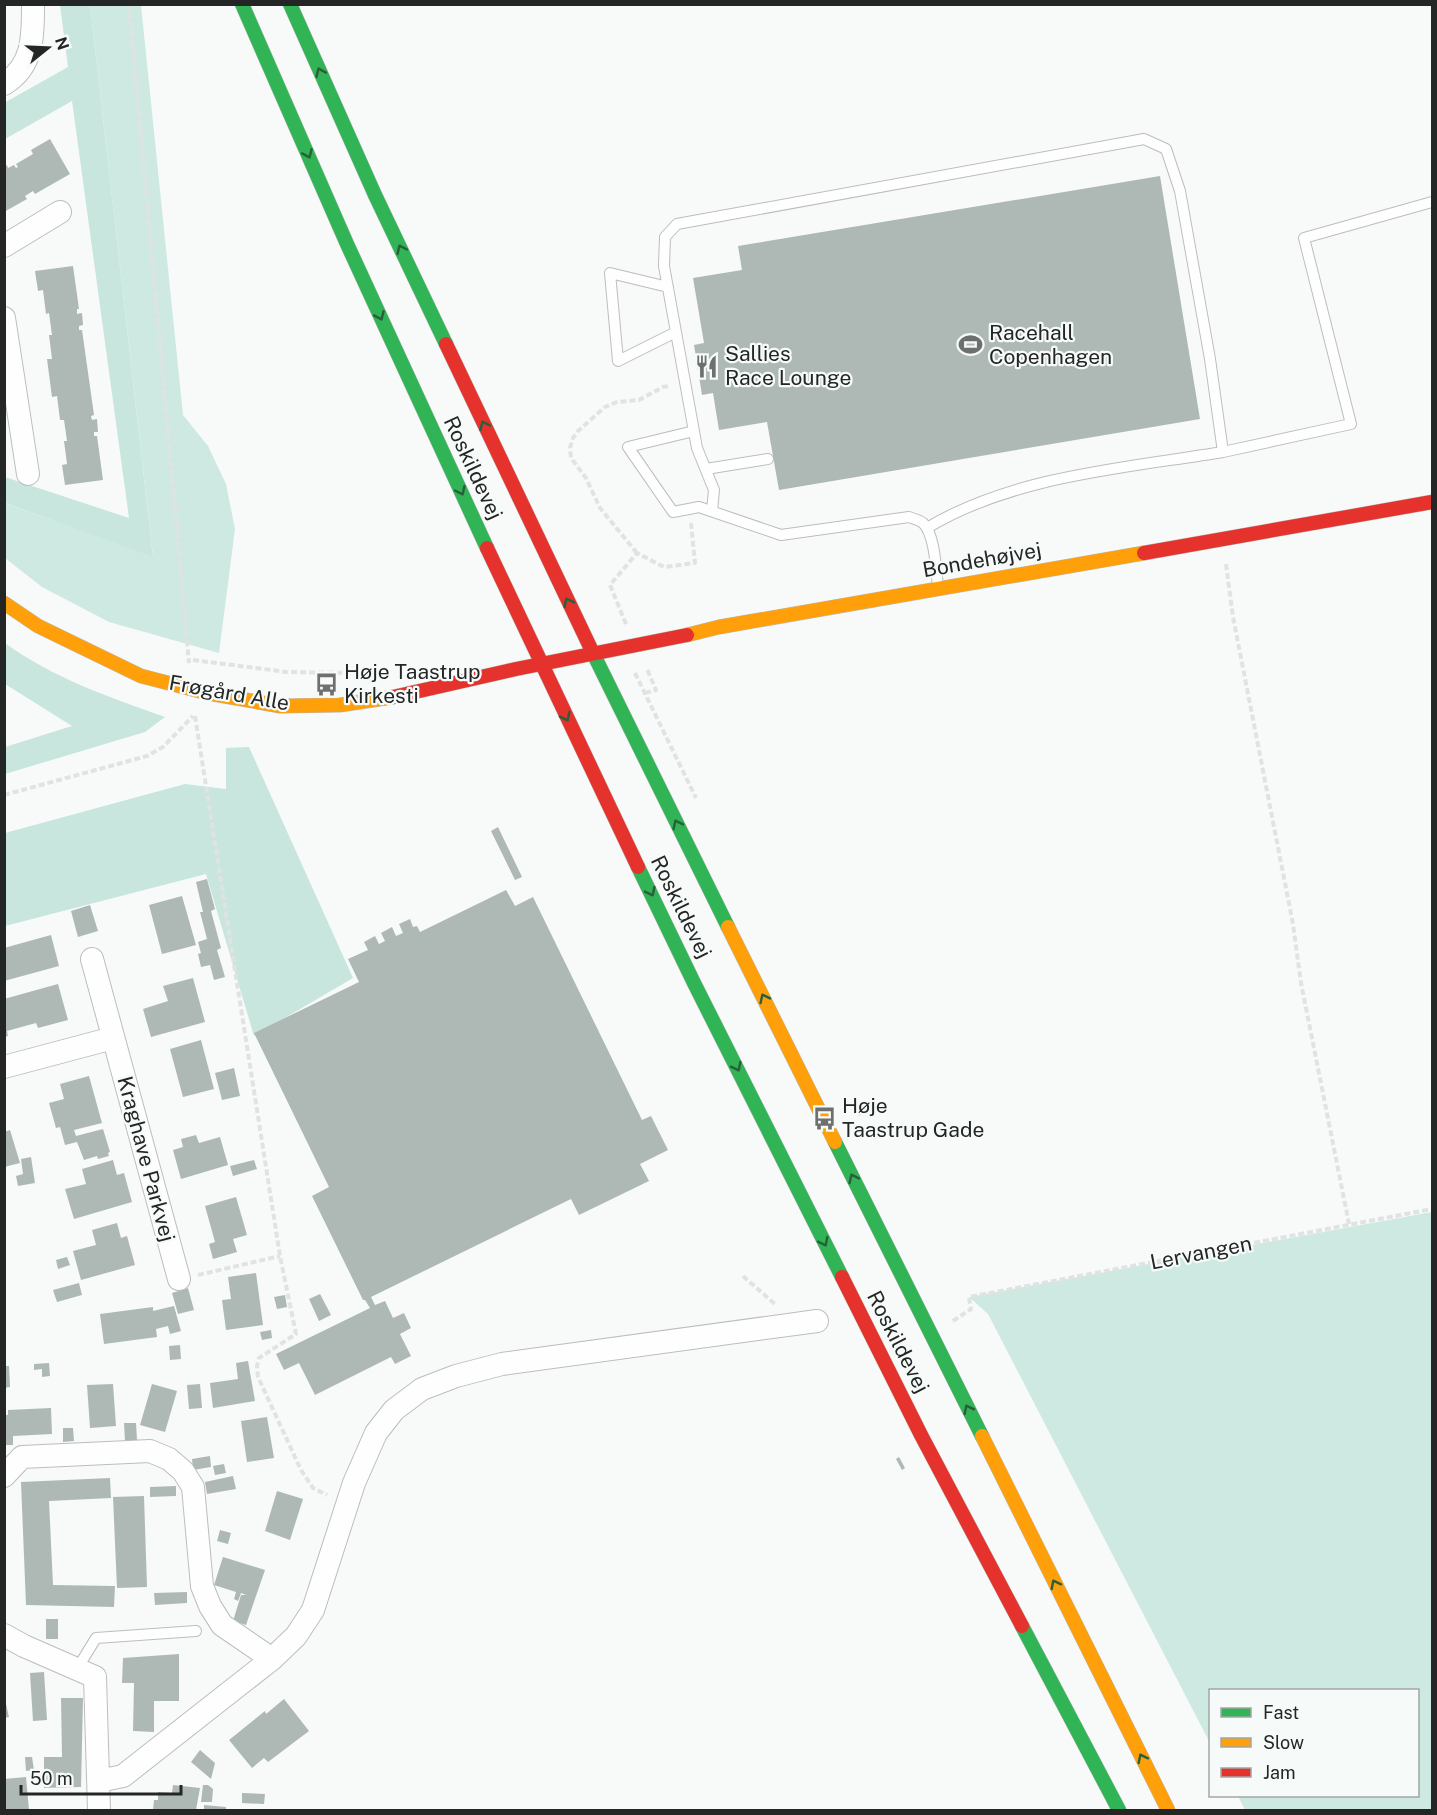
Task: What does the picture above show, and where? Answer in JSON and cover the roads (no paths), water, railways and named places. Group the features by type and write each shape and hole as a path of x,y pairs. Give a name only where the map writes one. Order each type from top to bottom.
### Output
{"main road":[{"name":"Roskildevej","path":"242,4 396,351 540,664 694,982 894,1382 1119,1810"},
{"name":"Roskildevej","path":"290,4 375,195 646,762 1168,1810"},
{"name":"Bondehøjvej","path":"540,664 647,644 719,627 1432,502"},
{"name":"Frøgård Alle","path":"4,603 38,626 141,676 191,689 280,706 340,705 395,697 540,664"}],"street":[{"path":"4,84 25,63 33,40 33,4"},
{"path":"4,246 60,212"},
{"path":"4,318 28,474"},
{"name":"Kraghave Parkvej","path":"92,959 179,1279"},
{"path":"4,1067 113,1038"},
{"path":"99,1781 123,1776 272,1659 296,1636 312,1610 354,1483 376,1433 394,1410 422,1389 502,1364 807,1323"},
{"path":"4,1476 22,1457 150,1451 169,1459 183,1471 193,1487 202,1586 210,1606 222,1625 272,1659"},
{"path":"4,1635 14,1652 77,1669 95,1677 99,1810"}],"lane":[{"path":"712,511 714,490 697,447 664,266 664,237 677,224 1143,139 1166,149 1180,191 1210,359 1223,452"},
{"path":"927,528 992,498 1054,480 1223,452 1350,424 1304,238 1432,202"},
{"path":"668,287 610,273 618,361 676,332"},
{"path":"694,431 628,447 673,512 699,507 781,535 901,517 917,520 927,528 939,589"},
{"path":"706,469 768,459"},
{"path":"77,1669 96,1638 196,1631"}],"place":[{"name":"Racehall Copenhagen","path":"971,345"},
{"name":"Sallies Race Lounge","path":"707,366"},
{"name":"Høje Taastrup Kirkesti","path":"326,684"},
{"name":"Høje Taastrup Gade","path":"824,1118"}]}
